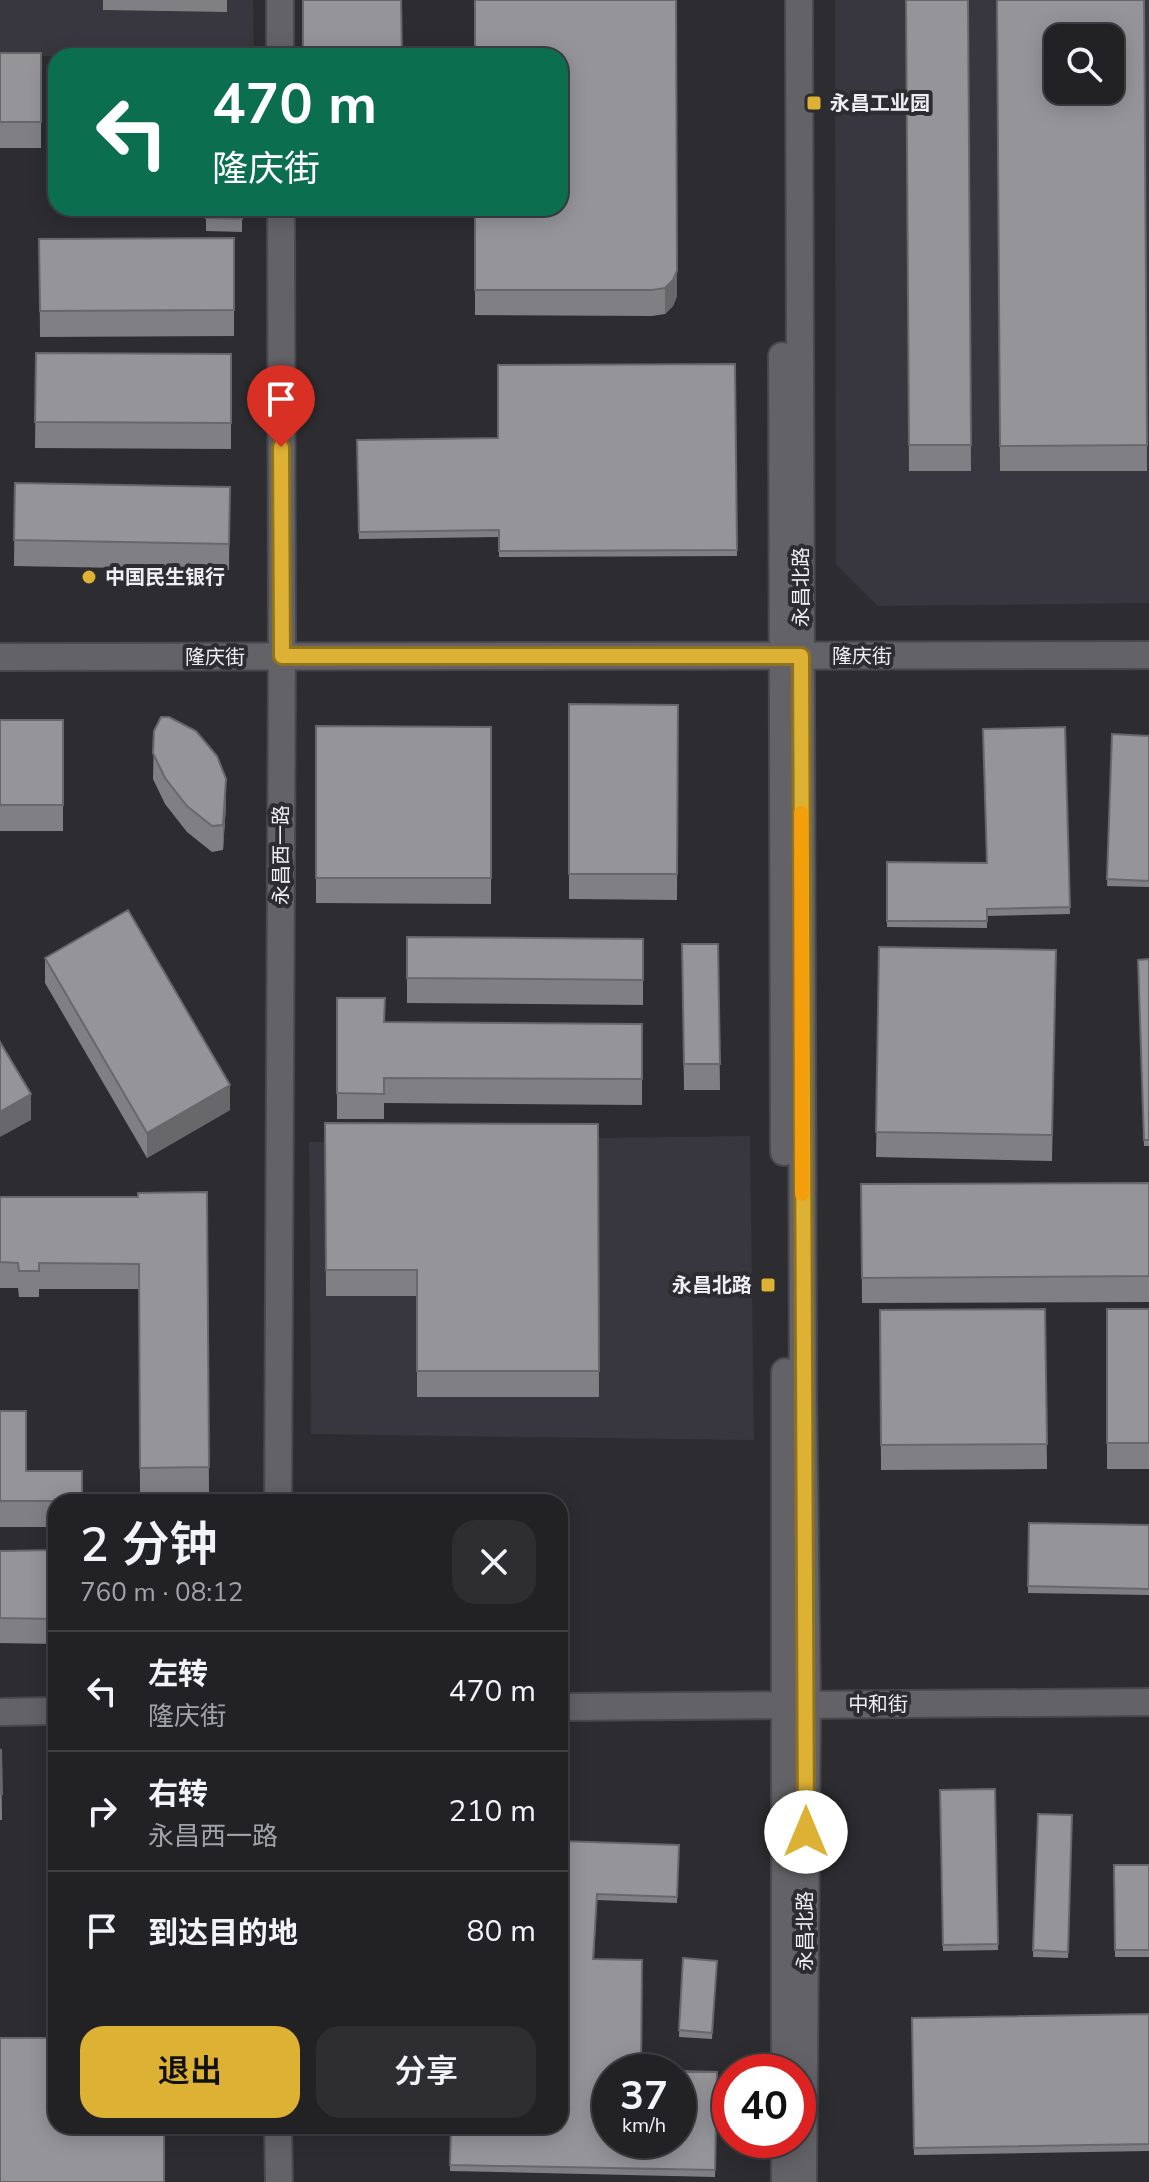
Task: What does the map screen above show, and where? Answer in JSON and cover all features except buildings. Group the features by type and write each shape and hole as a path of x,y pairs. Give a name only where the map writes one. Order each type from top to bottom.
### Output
{"street":[{"path":"280,0 280,48"},
{"name":"永昌北路","path":"784,0 796,1705 803,2182"},
{"name":"永昌北路","path":"791,656 799,0"},
{"name":"永昌西一路","path":"278,1494 281,216"},
{"name":"隆庆街","path":"0,657 1149,655"},
{"name":"中和街","path":"568,1707 1149,1702"},
{"name":"永昌北路","path":"786,2054 796,1705"},
{"path":"0,1712 48,1711"},
{"path":"278,2134 279,2182"},
{"path":"785,2158 785,2182"}],"shaded area":[{"path":"0,0 253,0 254,48 48,48 48,56 0,56"},
{"path":"835,0 1149,0 1149,603 878,606 836,564"},
{"path":"750,1136 754,1440 311,1434 309,1142"}],"slow traffic":[{"path":"801,813 802,1194"}],"place":[{"name":"永昌工业园","path":"814,103"},
{"name":"中国民生银行","path":"89,577"},
{"name":"永昌北路","path":"768,1285"}],"route":[{"path":"281,447 282,656 801,656 806,1832"}]}
